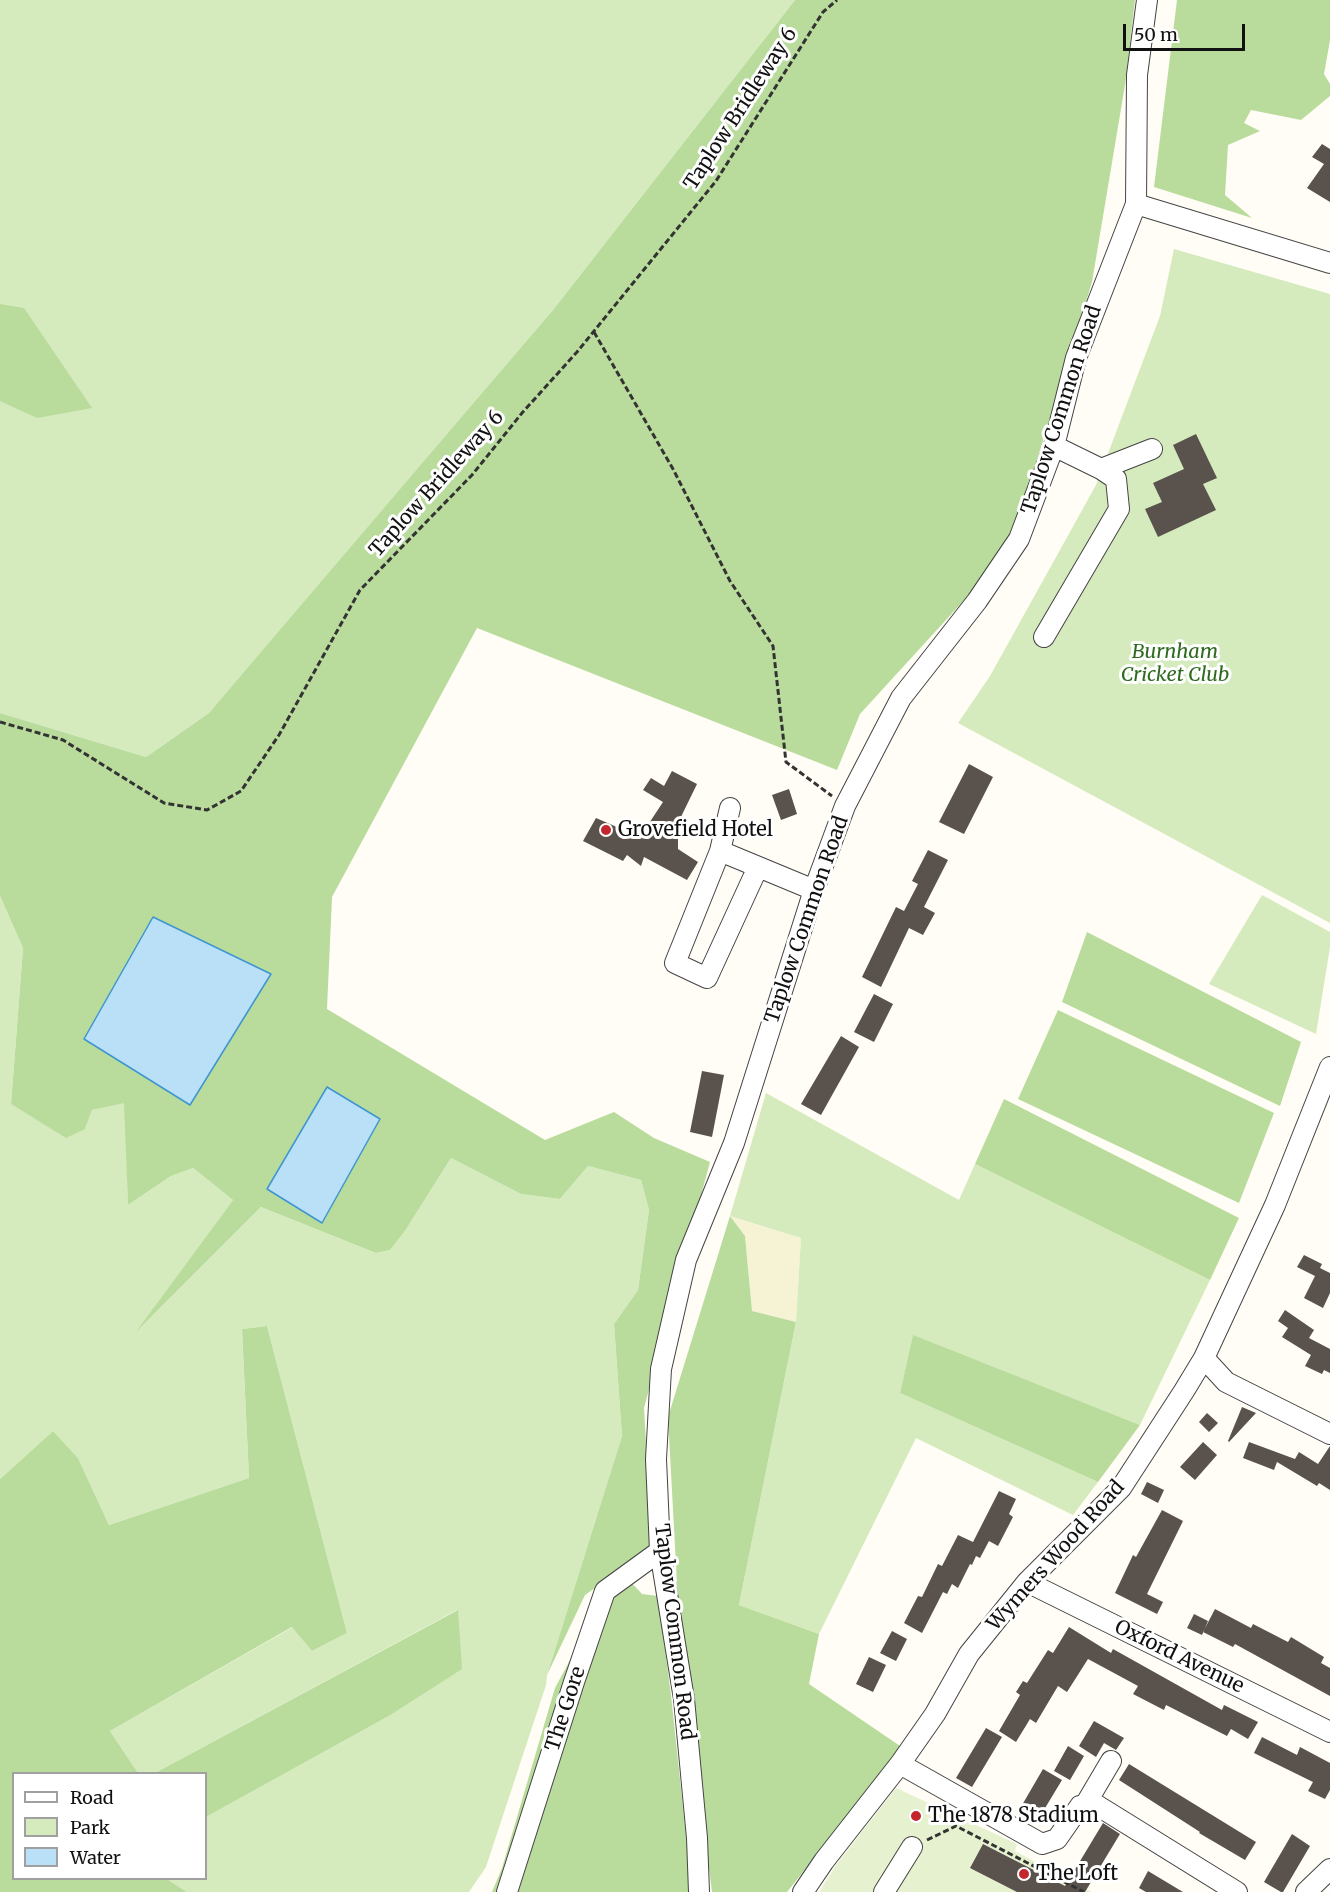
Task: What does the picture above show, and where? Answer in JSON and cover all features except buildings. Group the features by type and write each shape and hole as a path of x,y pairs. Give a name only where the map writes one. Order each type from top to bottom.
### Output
{"street":[{"name":"Taplow Common Road","path":"699,1892 697,1838 684,1699 660,1551 656,1459 661,1369 686,1260 734,1143 814,890 845,806 901,698 977,601 1019,538 1054,446 1076,358 1136,204 1137,75 1147,0"},
{"path":"1136,204 1330,263"},
{"path":"1044,637 1119,509 1116,479 1054,446"},
{"path":"1101,469 1152,448"},
{"path":"730,808 720,851 675,963 707,978 758,867"},
{"path":"720,851 814,890"},
{"name":"Wymers Wood Road","path":"803,1892 824,1861 900,1764 934,1714 969,1654 1027,1582 1121,1488 1184,1391 1204,1358 1275,1205 1330,1067"},
{"path":"1204,1358 1226,1382 1330,1434"},
{"path":"1184,1391 1206,1382 1226,1382"},
{"name":"The Gore","path":"507,1892 605,1591 660,1551"},
{"name":"Oxford Avenue","path":"1027,1582 1330,1732"},
{"path":"1085,1805 1111,1761"},
{"path":"900,1764 1042,1844 1057,1839 1080,1806 1095,1804 1237,1892"},
{"path":"884,1892 912,1847"},
{"path":"1306,1892 1330,1869"}],"path":[{"name":"Taplow Bridleway 6","path":"0,722 63,740 164,803 207,810 241,791 279,735 360,590 472,476 716,181 823,12 837,0"},
{"path":"594,331 673,469 730,581 773,646 786,762 845,806"},
{"path":"912,1847 956,1826 1084,1892"}],"shaded area":[{"path":"730,1216 801,1238 796,1322 752,1311 745,1236"}],"green space":[{"path":"0,0 795,0 553,310 326,578 209,713 146,757 0,713"},
{"path":"795,0 1135,0 1125,85 1092,282 1009,551 860,714 837,770 477,628 332,897 327,1009 545,1140 614,1112 654,1138 710,1162 644,1408 652,1548 585,1595 547,1675 622,1436 614,1324 638,1290 649,1210 641,1180 588,1166 560,1199 521,1194 451,1158 405,1231 390,1250 376,1253 261,1207 136,1332 233,1200 193,1168 171,1176 128,1205 124,1103 92,1110 85,1129 66,1138 11,1104 23,948 0,896 0,713 146,757 209,713 553,310"},
{"path":"1177,0 1330,0 1330,40 1324,74 1330,84 1330,96 1301,120 1251,110 1244,123 1260,131 1228,145 1225,195 1252,218 1154,187"},
{"name":"Burnham Cricket Club","path":"1174,249 1330,294 1330,923 958,723 990,676 1096,485 1160,316"},
{"path":"0,304 24,308 92,408 37,418 0,401"},
{"path":"1262,895 1330,932 1330,947 1316,1034 1209,984"},
{"path":"0,896 23,948 11,1104 36,1119 85,1129 92,1110 125,1102 128,1205 171,1176 193,1168 233,1200 140,1328 261,1207 376,1253 390,1250 405,1231 451,1158 521,1194 560,1199 588,1166 641,1180 649,1210 638,1290 614,1324 622,1436 547,1675 546,1685 486,1867 469,1892 187,1892 169,1880 207,1880 207,1816 387,1717 457,1610 157,1772 137,1772 110,1731 293,1627 312,1651 347,1633 267,1326 242,1329 249,1478 109,1525 78,1458 53,1431 0,1479"},
{"path":"1087,932 1301,1042 1280,1106 1062,1002"},
{"path":"1058,1010 1274,1113 1239,1203 1018,1099"},
{"path":"766,1093 959,1200 975,1164 1210,1280 1140,1425 913,1336 900,1393 1098,1482 1073,1515 916,1438 819,1634 739,1605 796,1322 801,1238 730,1216"},
{"path":"1004,1099 1239,1218 1210,1280 975,1164"},
{"path":"730,1216 745,1236 752,1311 796,1322 739,1605 819,1634 809,1684 903,1748 787,1892 712,1892 680,1639 668,1417"},
{"path":"267,1326 347,1633 312,1651 292,1627 110,1731 137,1772 12,1772 12,1880 169,1880 187,1892 0,1892 0,1479 53,1431 78,1458 109,1525 249,1478 242,1329"},
{"path":"913,1335 1140,1425 1098,1482 900,1393"},
{"path":"628,1579 642,1594 658,1596 692,1892 492,1892 502,1868 555,1688 605,1595"},
{"path":"458,1610 462,1669 387,1717 207,1816 207,1772 157,1772"},
{"name":"The 1878 Stadium","path":"896,1788 1017,1844 1015,1851 1092,1892 819,1892 836,1865"}],"water":[{"path":"153,917 271,974 190,1105 84,1039"},
{"path":"327,1087 380,1119 322,1223 267,1189"}],"place":[{"name":"Grovefield Hotel","path":"606,830"},
{"name":"The 1878 Stadium","path":"916,1816"},
{"name":"The Loft","path":"1024,1874"}]}
